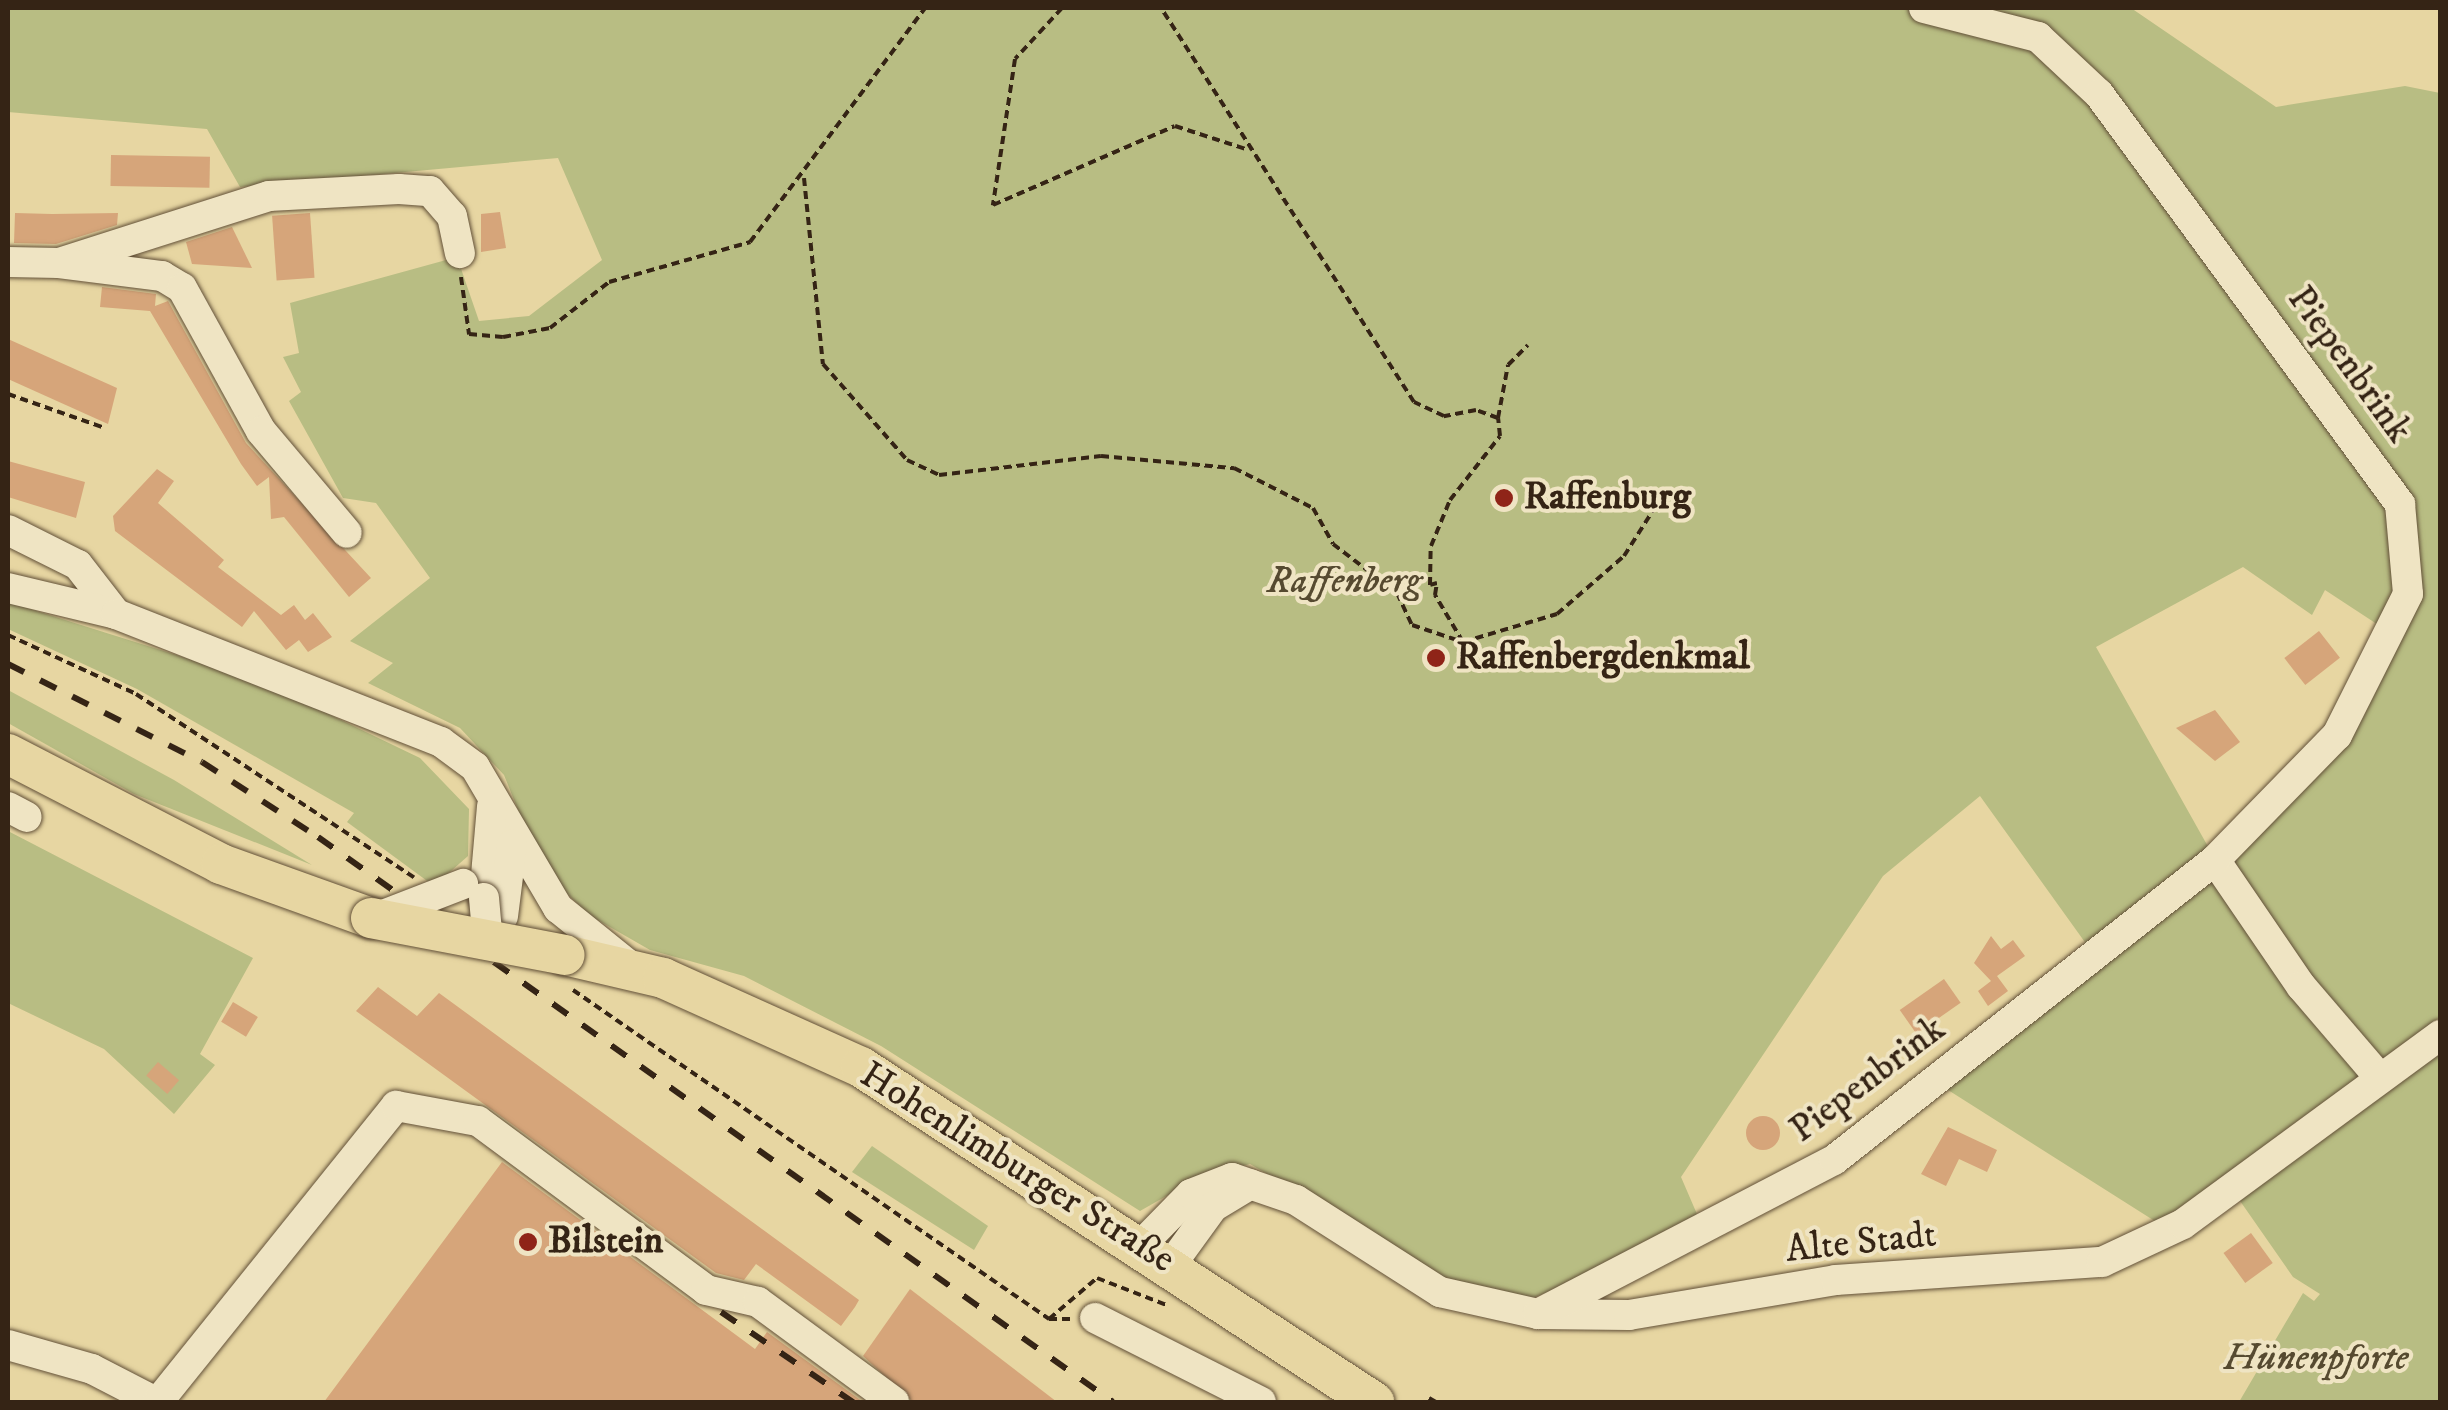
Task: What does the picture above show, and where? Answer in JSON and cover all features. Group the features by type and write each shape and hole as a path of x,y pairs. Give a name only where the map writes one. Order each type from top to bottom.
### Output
{"main road":[{"name":"Hohenlimburger Straße","path":"8,754 148,830 371,918 485,910 564,970 639,973 861,1066 1156,1255 1374,1402"}],"street":[{"name":"Piepenbrink","path":"1538,1314 1834,1160 2215,860 2337,735 2408,594 2400,504 2099,94 2038,38 1924,8"},
{"path":"59,264 269,196 399,189 430,191 452,216 460,253"},
{"path":"8,262 162,276 182,288 261,430 347,533"},
{"path":"8,530 78,565 116,614"},
{"name":"Hohenlimburger Straße","path":"8,588 116,614 440,742 488,788 502,846 558,908 639,973"},
{"path":"371,918 426,906 485,910 502,846"},
{"path":"2215,860 2301,986 2379,1077"},
{"name":"Alte Stadt","path":"1156,1255 1213,1207 1254,1182 1440,1292 1538,1314 1629,1315 1836,1280 2102,1262 2183,1224 2440,1035"},
{"path":"8,1345 92,1370 157,1402 396,1106 478,1122 706,1290 758,1302 894,1402"},
{"path":"1095,1318 1261,1402"}],"path":[{"path":"460,253 468,334 550,328 609,282 750,242 804,178 925,8"},
{"path":"1062,8 1015,60 992,205 1176,126 1249,150"},
{"path":"1161,8 1414,402 1444,416 1476,410 1498,418"},
{"path":"804,178 823,364 907,460 939,475 1102,456 1234,468 1313,508 1332,544 1398,594 1412,625 1464,642 1557,614 1624,556 1661,498"},
{"path":"1464,642 1435,595 1437,583 1430,585 1430,546 1450,500 1500,436 1498,418 1508,364 1528,345"},
{"path":"8,394 105,428"},
{"path":"8,635 152,704 422,884"},
{"path":"564,970 1049,1319 1097,1278 1182,1312"},
{"path":"1430,1398 1436,1402"}],"green space":[{"name":"Raffenberg","path":"8,8 2131,8 2276,107 2405,86 2440,93 2440,1017 2161,1225 1937,1083 2097,959 1980,796 1883,876 1681,1177 1703,1228 1528,1300 1450,1281 1250,1164 1198,1178 1140,1211 881,1046 744,976 650,950 589,915 542,869 504,775 460,728 368,683 393,663 350,641 430,578 376,503 343,498 289,401 301,392 283,357 299,353 290,303 457,257 479,321 529,316 602,260 558,158 240,187 207,129 8,112","holes":["2243,567 2312,615 2325,590 2389,632 2337,735 2215,859 2096,647"]},
{"path":"8,602 262,682 420,758 469,809 468,856 434,886 347,822 354,813 137,689 8,629"},
{"path":"8,690 174,780 312,865 134,794 8,723"},
{"path":"8,831 253,958 200,1054 215,1065 174,1114 104,1049 8,1003"},
{"name":"Hünenpforte","path":"2440,1050 2440,1402 2239,1402 2303,1293 2314,1301 2320,1294 2293,1277 2238,1198"},
{"path":"872,1146 988,1226 974,1250 852,1172"}],"building":[{"path":"111,155 210,157 209,188 110,186"},
{"path":"500,212 506,248 481,252 481,214"},
{"path":"15,213 118,213 117,225 56,244 14,243"},
{"path":"310,213 315,278 277,280 272,216"},
{"path":"232,227 252,268 192,264 186,242"},
{"path":"102,287 156,294 155,306 168,301 246,443 371,578 349,597 284,517 271,519 269,477 257,486 241,464 150,311 100,307"},
{"path":"8,339 117,388 108,424 8,379"},
{"path":"8,461 85,482 76,518 8,497"},
{"path":"157,469 174,481 158,503 224,560 218,567 281,615 294,605 305,620 313,613 332,637 308,652 299,640 286,650 254,611 242,627 115,531 113,516"},
{"path":"2319,631 2340,658 2305,685 2284,658"},
{"path":"2215,710 2240,742 2215,761 2176,728"},
{"path":"1991,936 2001,949 2013,940 2025,956 1997,976 2008,991 1988,1006 1978,991 1991,981 1974,963"},
{"path":"1944,979 1961,1003 1916,1034 1900,1010"},
{"path":"378,987 417,1016 439,993 859,1300 855,1307 841,1326 756,1264 744,1280 716,1273 356,1011"},
{"path":"233,1002 258,1017 246,1037 221,1022"},
{"path":"158,1062 179,1080 167,1094 146,1076"},
{"path":"1763,1116 1775,1121 1780,1133 1775,1145 1763,1150 1751,1145 1746,1133 1751,1121"},
{"path":"1948,1127 1997,1150 1987,1172 1959,1159 1946,1186 1921,1174"},
{"name":"Bilstein","path":"502,1162 755,1349 767,1332 863,1402 324,1402"},
{"path":"2251,1233 2273,1263 2245,1283 2223,1253"},
{"path":"910,1289 1057,1402 913,1402 863,1356"}],"railway":[{"path":"8,664 202,762 318,837 1113,1402"},
{"path":"721,1312 853,1402"}],"place":[{"name":"Raffenburg","path":"1504,498"},
{"name":"Raffenbergdenkmal","path":"1436,658"},
{"name":"Bilstein","path":"528,1242"}]}
